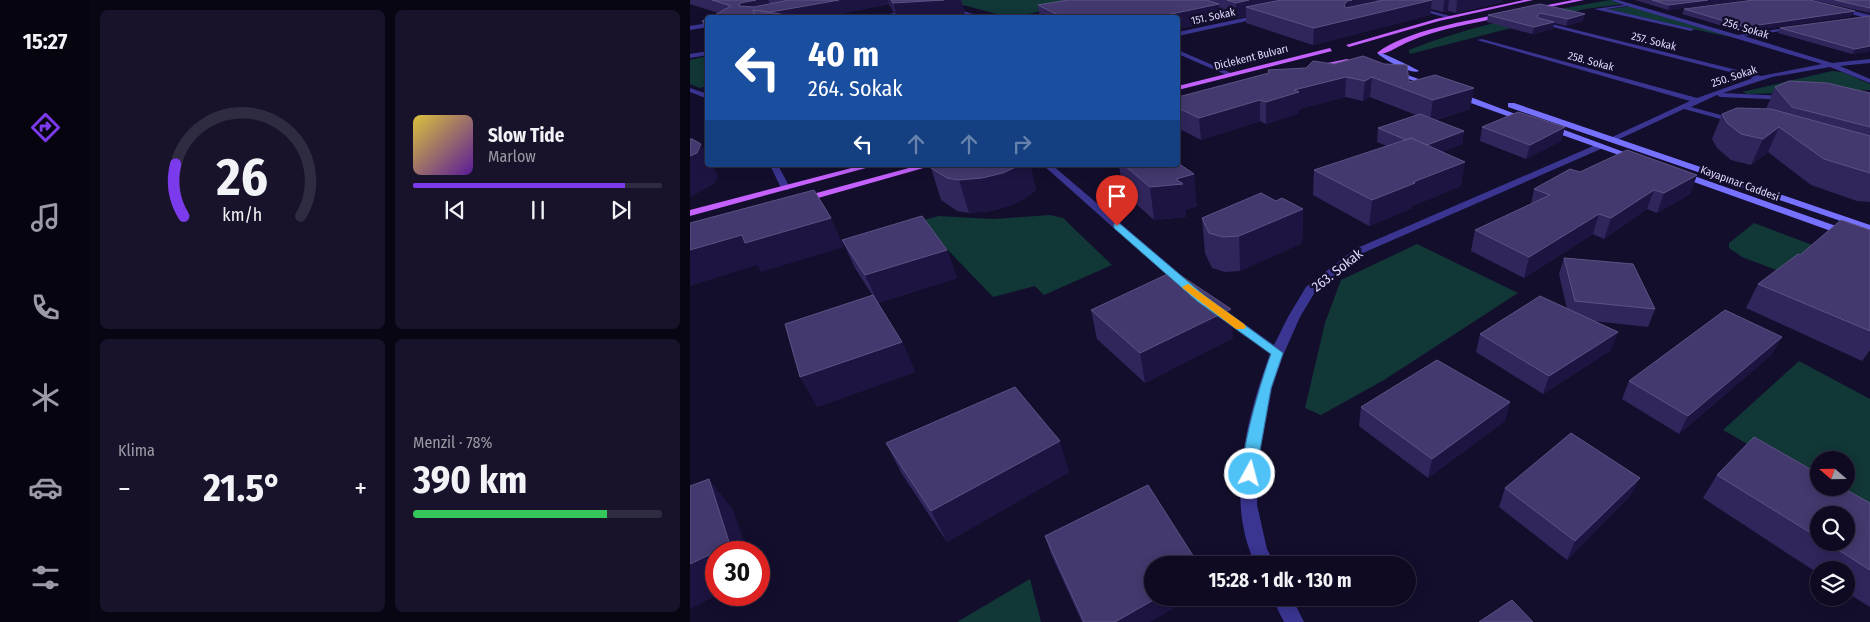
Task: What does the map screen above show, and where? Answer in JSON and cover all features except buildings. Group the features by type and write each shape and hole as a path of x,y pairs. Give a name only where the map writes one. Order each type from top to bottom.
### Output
{"main road":[{"path":"1348,46 1451,17 1525,0"},
{"path":"1524,10 1582,0"},
{"path":"1372,59 1395,43 1434,30 1507,14"},
{"path":"1348,46 1372,48 1441,85 1386,70"},
{"name":"Diclekent Bulvarı","path":"1180,88 1348,46"},
{"path":"1306,68 1353,61 1329,55 1336,48"},
{"name":"Kayapınar Caddesi","path":"1646,162 1454,90 1613,140 1870,228"},
{"path":"690,213 865,167"},
{"path":"791,203 923,167"},
{"name":"Kayapınar Caddesi","path":"1674,172 1870,242"}],"street":[{"path":"926,0 974,15"},
{"path":"1384,0 1451,17"},
{"name":"256. Sokak","path":"1613,0 1736,35 1834,66 1870,81"},
{"path":"890,15 940,4"},
{"path":"1632,5 1597,10 1776,48"},
{"path":"1835,8 1870,17"},
{"path":"1042,15 1065,9"},
{"path":"1662,13 1672,12"},
{"name":"151. Sokak","path":"1180,34 1274,14"},
{"path":"1219,16 1236,22"},
{"path":"1851,20 1870,17"},
{"name":"257. Sokak","path":"1540,23 1762,78"},
{"path":"690,28 705,26"},
{"path":"1736,35 1803,26"},
{"name":"258. Sokak","path":"1480,40 1698,101"},
{"path":"1180,53 1231,75"},
{"path":"690,56 705,54"},
{"name":"250. Sokak","path":"1613,140 1711,95 1762,78 1794,70 1870,61"},
{"path":"690,90 705,94"},
{"path":"690,95 705,94"},
{"path":"1711,95 1796,97"},
{"path":"1684,107 1749,126"},
{"name":"263. Sokak","path":"1261,556 1258,550 1248,505 1251,458 1265,388 1277,353 1294,317 1310,290 1359,251 1600,146"},
{"path":"775,167 784,188"},
{"path":"1049,167 1194,292"},
{"path":"1208,304 1277,353"},
{"path":"1286,606 1294,622"}],"green space":[{"path":"944,0 1089,0 1025,15 1001,15"},
{"path":"1610,0 1623,4 1585,9 1409,53 1409,50 1433,41 1483,26 1533,14"},
{"path":"1631,6 1735,38 1603,10"},
{"path":"705,56 705,87 700,88 690,84 690,60"},
{"path":"1832,71 1842,72 1870,84 1870,90 1748,94 1742,92"},
{"path":"1050,215 1063,218 1112,265 1044,295 1035,286 993,297 945,247 924,220 939,216 993,219"},
{"path":"1754,223 1815,246 1800,279 1742,257 1729,248 1729,243"},
{"path":"1417,244 1518,293 1384,380 1321,415 1305,408 1325,323 1341,280"},
{"path":"1799,361 1870,399 1870,514 1837,496 1855,496 1855,451 1810,451 1810,480 1723,430"},
{"path":"1030,579 1041,622 957,622"}],"slow traffic":[{"path":"1188,287 1201,299 1240,327"}],"route":[{"path":"1117,226 1201,299 1277,353 1265,388 1251,458 1250,474"}]}
